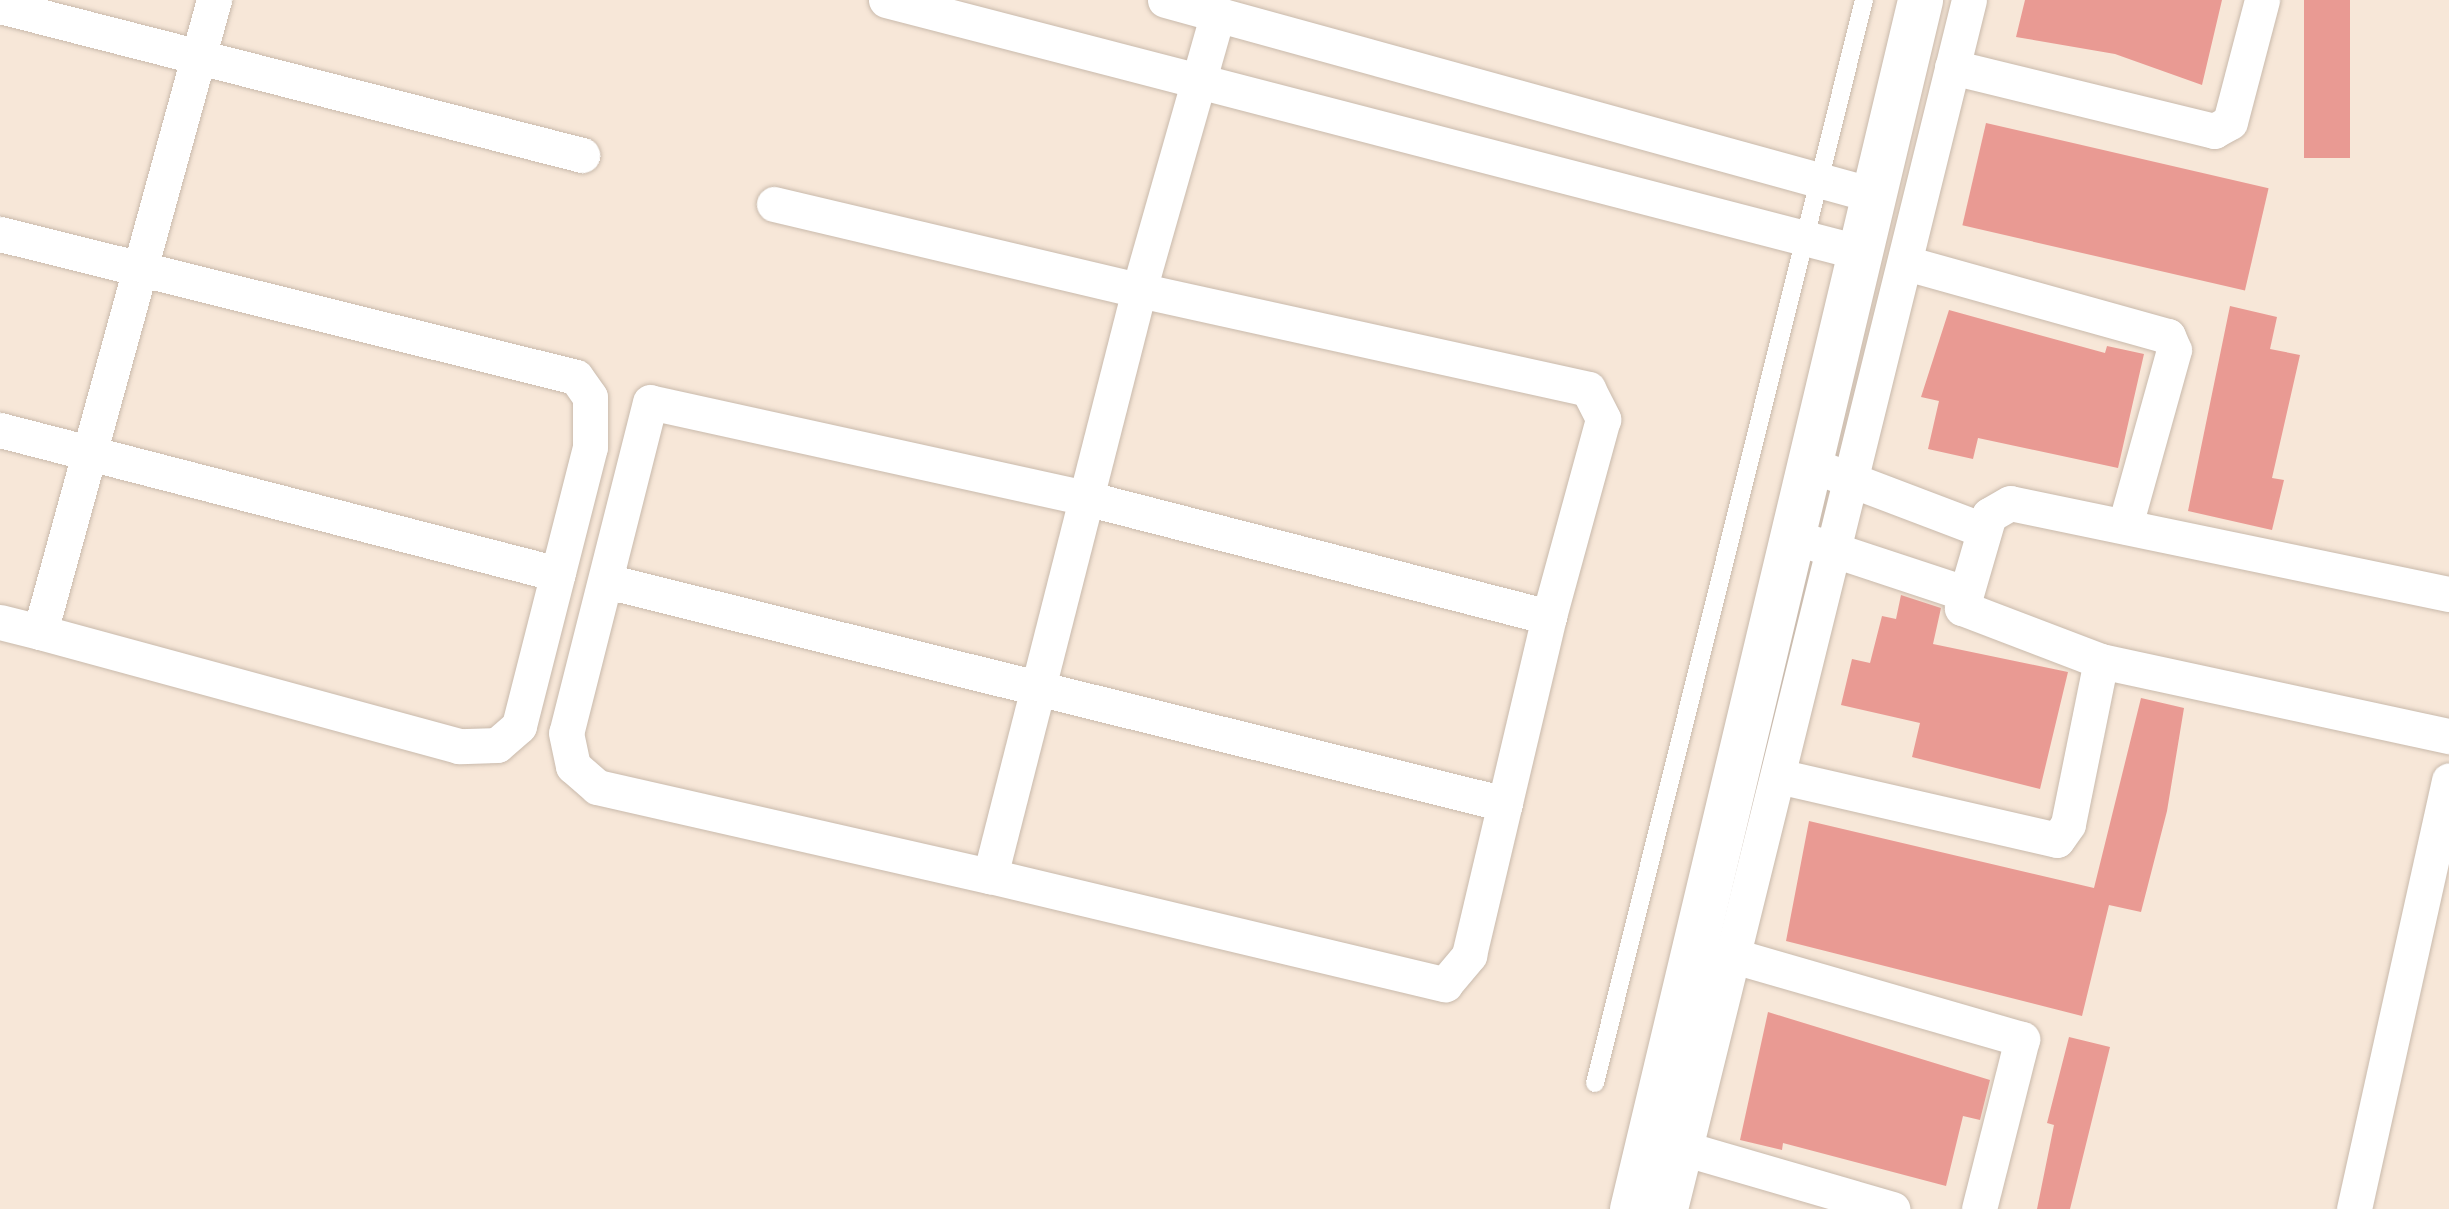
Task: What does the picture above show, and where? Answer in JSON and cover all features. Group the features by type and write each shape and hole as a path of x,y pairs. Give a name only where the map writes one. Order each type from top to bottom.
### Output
{"street":[{"path":"40,632 202,56 214,0"},
{"path":"886,0 1196,77 1858,252"},
{"path":"1165,0 1872,194"},
{"path":"1670,1209 1832,548 1827,471 1858,252 1920,0"},
{"path":"1632,1209 1788,535 1827,471 1906,263 1969,0"},
{"path":"1952,67 2214,131 2230,122 2262,0"},
{"path":"0,6 582,155"},
{"path":"990,876 1139,290 1196,77 1218,13"},
{"path":"774,204 1588,389 1603,419 1549,617 1469,956 1445,984 597,787 574,766 566,733 650,402 1086,498 1549,617"},
{"path":"0,234 576,378 590,397 590,447 520,726 497,745 459,746 0,622"},
{"path":"1906,263 2168,336 2174,350 2125,526"},
{"path":"0,430 558,574"},
{"path":"1827,471 1983,530"},
{"path":"2449,594 2010,503 1989,515 1962,608 1974,618 2101,661 2449,736"},
{"path":"1788,535 1964,593"},
{"path":"606,581 1505,804"},
{"path":"1778,776 2056,840 2068,824 2101,661"},
{"path":"2354,1209 2449,780"},
{"path":"1734,956 2022,1039 1979,1209"},
{"path":"1686,1149 1892,1209"}],"lane":[{"path":"1595,1083 1864,0"}],"building":[{"path":"2025,0 2222,0 2202,85 2115,54 2016,37"},
{"path":"2304,0 2350,0 2350,158 2304,158"},
{"path":"1986,123 2269,188 2245,291 1962,225"},
{"path":"2230,306 2277,317 2270,349 2300,355 2272,478 2284,480 2272,530 2188,511"},
{"path":"1949,310 2105,353 2107,346 2144,354 2118,468 1978,438 1973,459 1928,449 1939,401 1921,397"},
{"path":"1901,595 1941,608 1933,644 2068,672 2040,789 1912,757 1920,723 1841,705 1852,659 1870,663 1882,616 1896,619"},
{"path":"2141,698 2184,708 2167,811 2141,912 2109,905 2082,1016 1786,941 1809,821 2094,888"},
{"path":"1768,1012 1990,1080 1980,1120 1963,1116 1946,1186 1783,1143 1782,1150 1740,1140"},
{"path":"2069,1037 2110,1047 2070,1209 2037,1209 2054,1125 2047,1123"}]}
